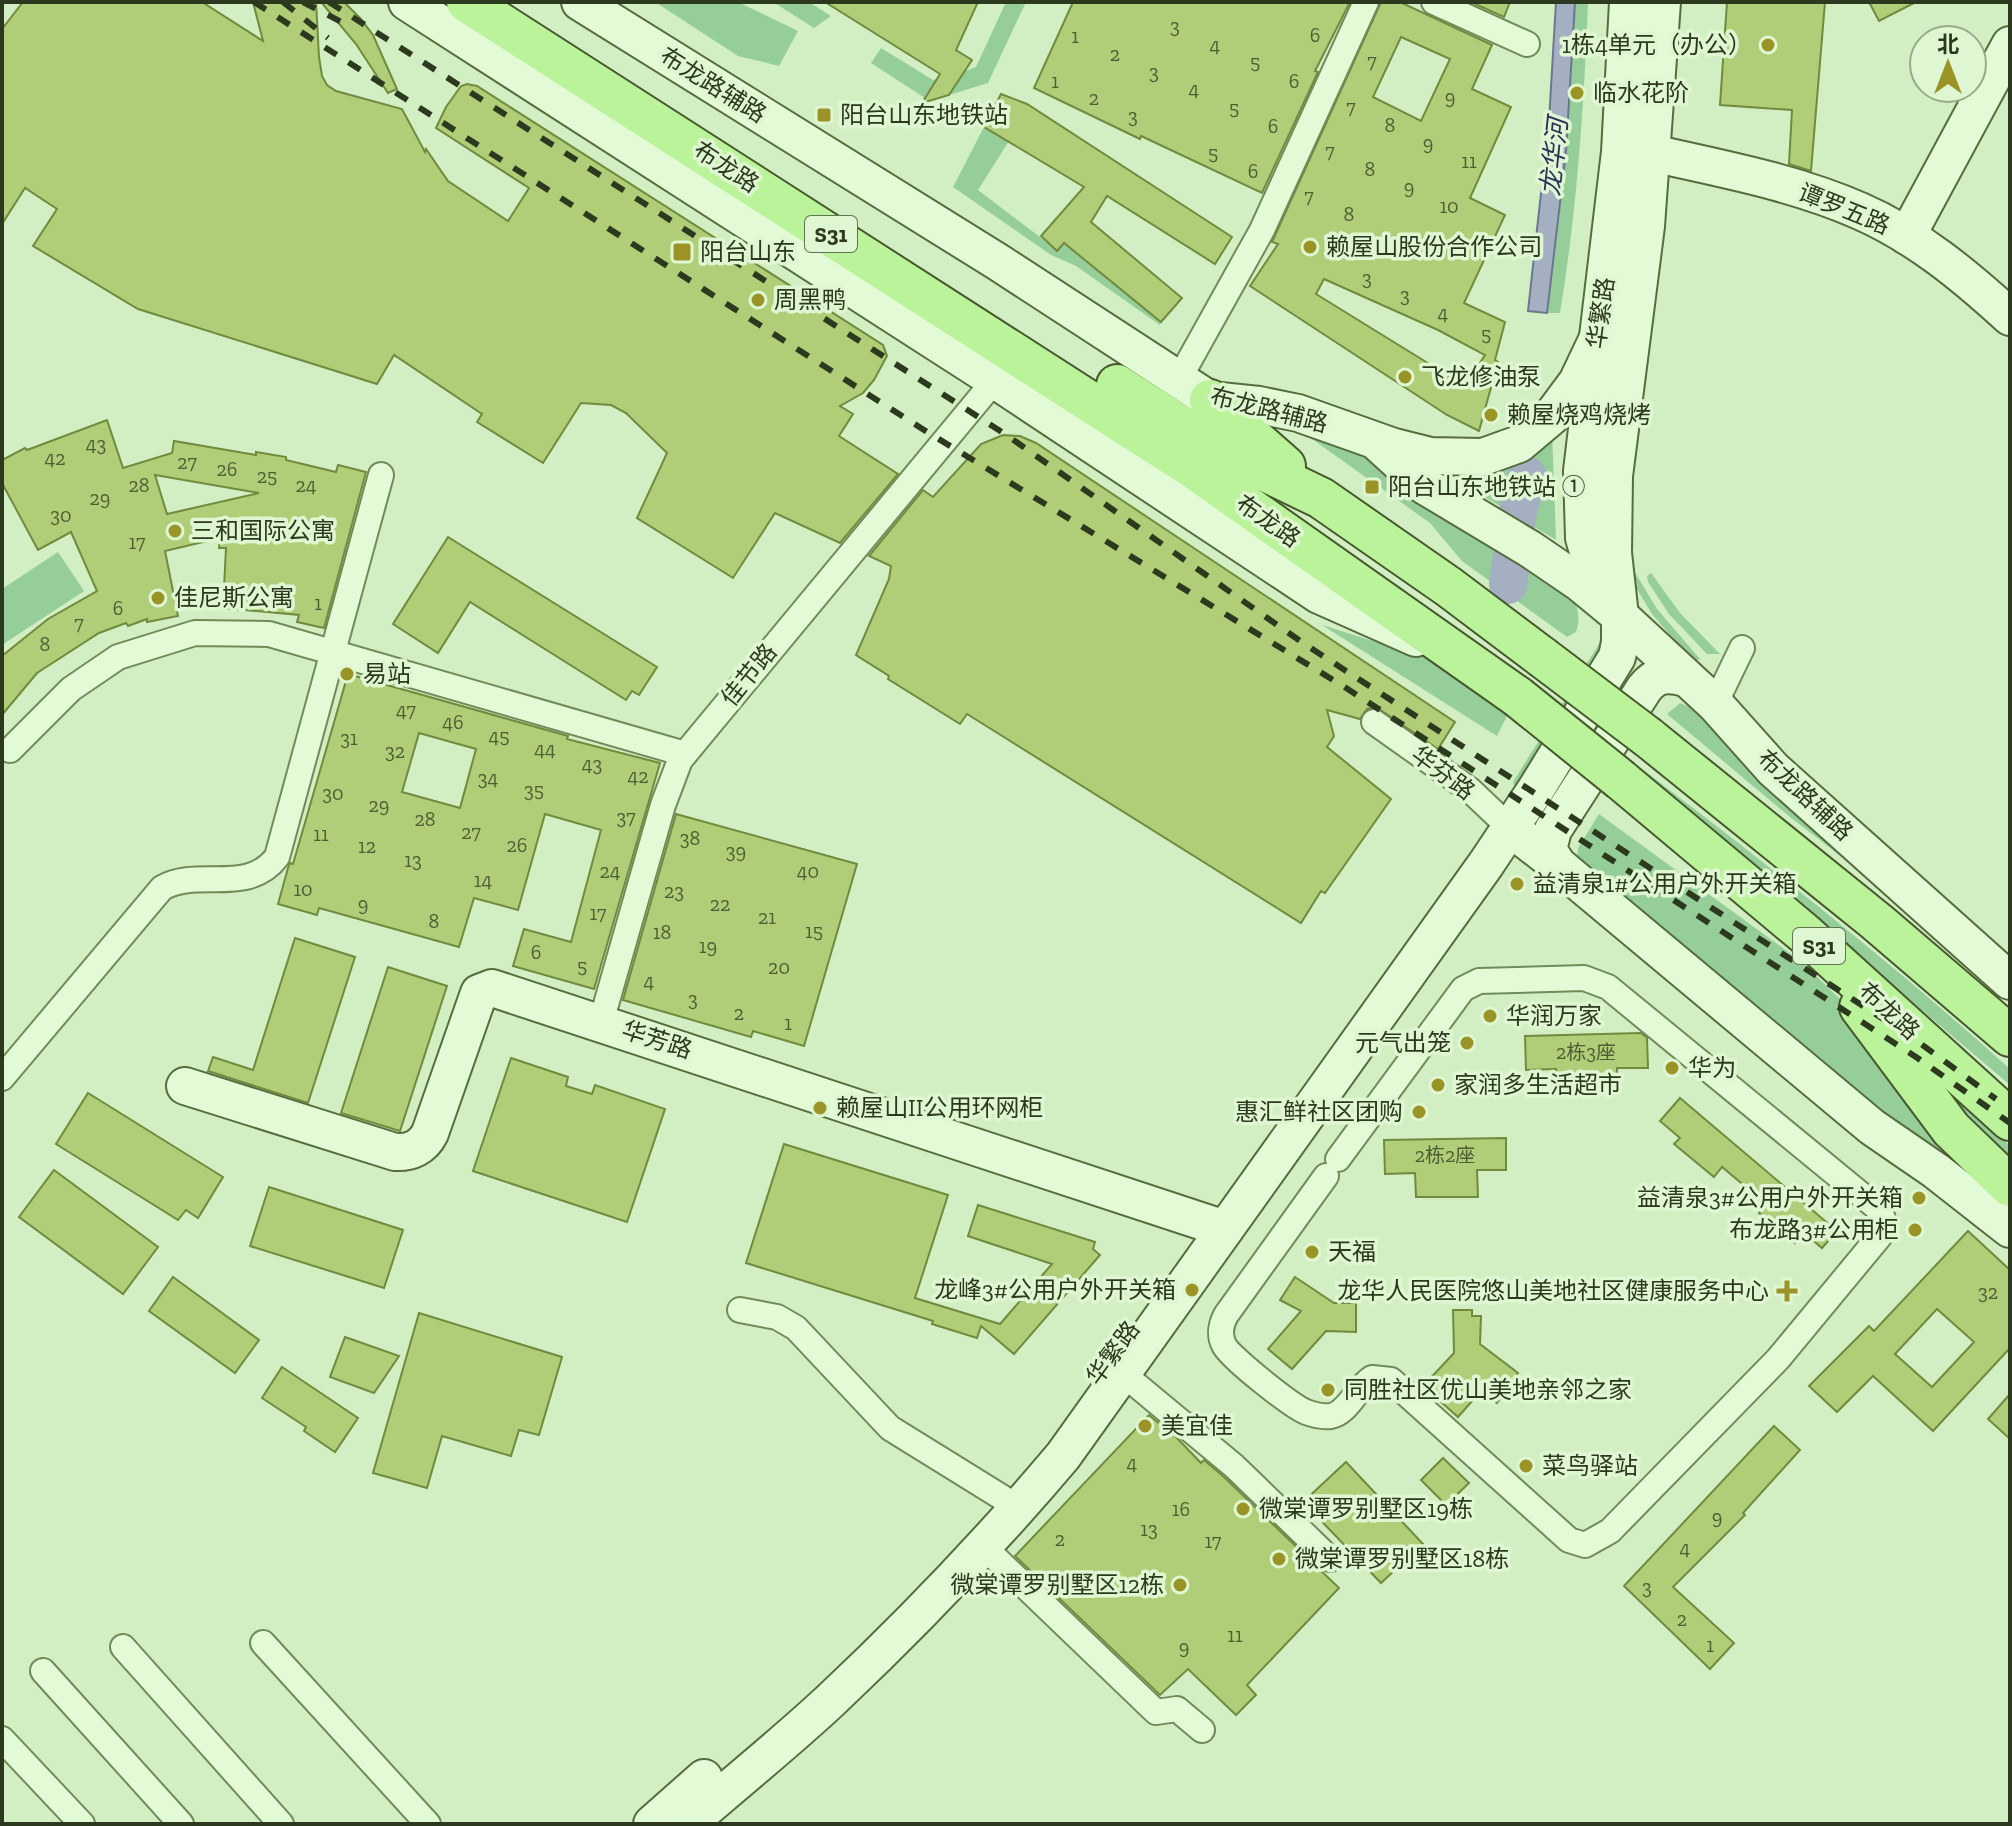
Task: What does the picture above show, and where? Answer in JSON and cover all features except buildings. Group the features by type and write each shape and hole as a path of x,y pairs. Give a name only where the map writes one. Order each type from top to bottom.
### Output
{"main road":[{"path":"407,2 995,380 1319,595 1460,656"},
{"name":"布龙路","path":"467,2 1201,456 1321,498 1449,587 1649,738 1877,922 2010,1036"},
{"name":"布龙路","path":"517,2 1201,456 1460,656 1518,697 1621,780 1805,934 2010,1120"},
{"name":"布龙路辅路","path":"580,2 998,262 1194,390 1279,408 1375,440 1425,486 1530,549 1580,583 1620,616 1715,704 1773,769 2010,981"},
{"name":"华繁路","path":"652,1824 875,1628 1003,1498 1216,1225 1486,864 1617,657 1620,616 1613,553 1606,351 1628,2"},
{"name":"华繁路","path":"1606,351 1646,226 1662,2"},
{"path":"1907,236 2010,45"},
{"name":"谭罗五路","path":"1652,153 1806,191 1862,212 1907,236 1951,265 2010,317"},
{"path":"1375,440 1414,453 1451,458 1483,457 1506,450 1536,431 1558,410 1586,366 1606,351"},
{"path":"1194,390 1321,498"},
{"path":"1558,865 1548,850 1553,830 1644,689 1659,676 1685,678"},
{"path":"1509,827 1872,1127 1936,1171 2010,1229"},
{"path":"1954,932 1994,949 2010,951"},
{"path":"1805,934 1951,1129 2010,1186"},
{"name":"华芳路","path":"185,1086 404,1153 426,1141 479,993 485,989 500,989 1216,1225"},
{"name":"华繁路","path":"688,1824 830,1701 984,1547 1063,1456 1122,1373 1216,1225"}],"street":[{"path":"1194,390 1262,230 1366,2"},
{"path":"1434,2 1527,44"},
{"name":"佳节路","path":"601,1022 677,765 995,380"},
{"path":"2,1078 162,888 176,880 233,880 251,876 272,864 280,850 294,804 381,475"},
{"path":"10,750 46,711 95,671 118,657 195,633 234,632 269,634 685,754"},
{"path":"1715,704 1742,648"},
{"name":"华芬路","path":"1374,722 1470,790 1509,827"},
{"path":"1584,978 1601,983 1614,993 1875,1206 1883,1214 1885,1222 1879,1237 1778,1359 1610,1531 1585,1545 1569,1540 1391,1380 1372,1378 1336,1415 1319,1416 1298,1408 1227,1351 1221,1333 1226,1315 1332,1168 1463,989 1476,981 1584,978"},
{"path":"740,1310 766,1314 796,1328 890,1428 1003,1498"},
{"path":"1122,1373 1234,1466 1330,1559"},
{"path":"984,1547 1156,1712 1177,1709 1202,1730"},
{"path":"263,1643 428,1824"},
{"path":"123,1647 281,1824"},
{"path":"43,1671 181,1824"},
{"path":"2,1739 82,1824"}],"green space":[{"path":"655,2 738,2 798,31 779,66 738,56"},
{"path":"773,2 809,2 831,16 814,28"},
{"path":"1006,2 1026,2 988,83 949,95 965,71 976,67"},
{"path":"1575,2 1588,2 1579,158 1560,313 1547,313 1566,152"},
{"path":"881,48 933,80 937,79 925,98 871,63"},
{"path":"984,127 1009,141 978,190 1057,250 1064,243 1161,322 1160,325 1076,266 1051,255 953,187"},
{"path":"1291,424 1327,433 1498,543 1518,591 1522,558 1554,578 1577,607 1576,632 1567,637 1462,561 1430,523"},
{"path":"1552,431 1556,540 1445,473"},
{"path":"58,552 84,591 2,645 2,589"},
{"path":"1623,566 1631,566 1657,609 1700,659 1693,662 1652,614"},
{"path":"1651,573 1680,613 1720,654 1707,654 1669,614 1648,582 1647,576"},
{"path":"1322,625 1457,670 1510,710 1497,736"},
{"path":"1599,644 1603,647 1515,789 1513,782"},
{"path":"1680,703 1692,708 1891,895 1790,817 1667,714"},
{"path":"1631,763 1777,873 1918,989 2010,1069 2010,1085"},
{"path":"1599,814 1802,962 1844,1003 2010,1196 2010,1217 1964,1183 1577,860 1578,848"},
{"path":"1913,1065 1954,1093 2010,1146 2010,1175"}],"water":[{"path":"1556,2 1575,2 1566,152 1547,313 1528,311 1549,121"},
{"path":"1511,475 1538,478 1522,558 1519,591 1496,575 1503,507"}],"waterway":[{"name":"龙华河","path":"1508,585 1517,516 1527,475"}],"railway":[{"path":"254,2 924,430 1343,686 1916,1057 2010,1123"},
{"path":"283,2 328,38"},
{"path":"303,2 349,26"},
{"path":"329,2 1005,434 1303,643 1917,1041 1996,1099"}],"place":[{"name":"1栋4单元（办公）","path":"1768,45"},
{"name":"临水花阶","path":"1577,93"},
{"name":"阳台山东地铁站","path":"824,115"},
{"name":"赖屋山股份合作公司","path":"1310,247"},
{"name":"阳台山东","path":"682,252"},
{"name":"周黑鸭","path":"758,300"},
{"name":"飞龙修油泵","path":"1405,377"},
{"name":"赖屋烧鸡烧烤","path":"1491,415"},
{"name":"阳台山东地铁站 ①","path":"1372,487"},
{"name":"三和国际公寓","path":"175,531"},
{"name":"佳尼斯公寓","path":"158,598"},
{"name":"易站","path":"347,674"},
{"name":"益清泉1#公用户外开关箱","path":"1517,884"},
{"name":"华润万家","path":"1490,1016"},
{"name":"元气出笼","path":"1467,1043"},
{"name":"华为","path":"1672,1068"},
{"name":"家润多生活超市","path":"1438,1085"},
{"name":"赖屋山II公用环网柜","path":"820,1108"},
{"name":"惠汇鲜社区团购","path":"1419,1112"},
{"name":"益清泉3#公用户外开关箱","path":"1919,1198"},
{"name":"布龙路3#公用柜","path":"1915,1230"},
{"name":"天福","path":"1312,1252"},
{"name":"龙峰3#公用户外开关箱","path":"1192,1290"},
{"name":"龙华人民医院悠山美地社区健康服务中心","path":"1787,1291"},
{"name":"同胜社区优山美地亲邻之家","path":"1328,1390"},
{"name":"美宜佳","path":"1145,1426"},
{"name":"菜鸟驿站","path":"1526,1466"},
{"name":"微棠谭罗别墅区19栋","path":"1243,1509"},
{"name":"微棠谭罗别墅区18栋","path":"1279,1559"},
{"name":"微棠谭罗别墅区12栋","path":"1180,1585"}]}
